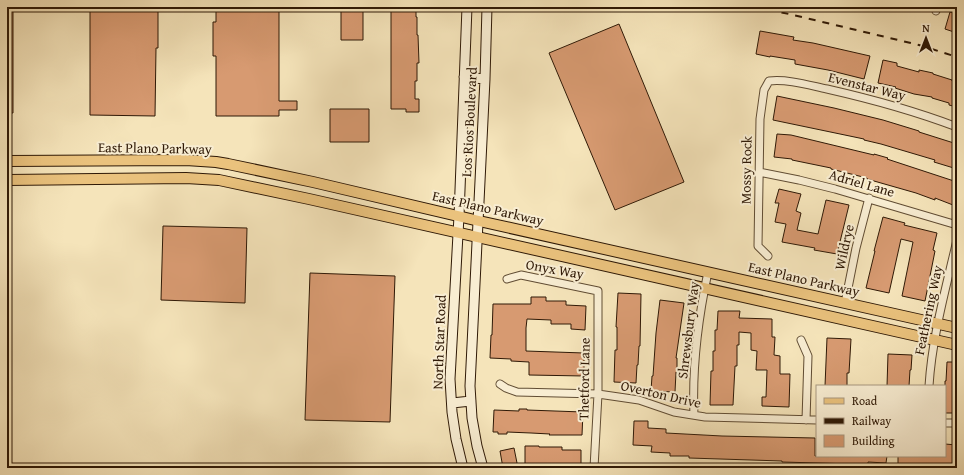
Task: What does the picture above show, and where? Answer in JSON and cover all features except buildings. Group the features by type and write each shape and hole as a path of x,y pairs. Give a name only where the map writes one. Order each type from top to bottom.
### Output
{"main road":[{"name":"Los Rios Boulevard","path":"459,216 467,7"},
{"name":"Los Rios Boulevard","path":"477,237 487,7"},
{"path":"464,77 485,79"},
{"path":"186,160 186,178"},
{"name":"East Plano Parkway","path":"7,161 186,160 228,164 957,328"},
{"path":"56,161 56,180"},
{"path":"7,180 186,178 219,180 957,345"},
{"path":"309,199 313,182"},
{"name":"North Star Road","path":"459,216 450,379 456,439 463,468"},
{"path":"477,237 470,386 472,418 483,468"},
{"path":"586,261 589,246"},
{"path":"452,403 471,401"}],"street":[{"name":"Evenstar Way","path":"769,81 780,80 843,92 929,116 957,127"},
{"name":"Mossy Rock","path":"768,256 758,246 760,119 764,90 769,81"},
{"name":"Adriel Lane","path":"759,172 799,180 869,198 957,225"},
{"name":"Wildrye","path":"845,303 856,248 869,198"},
{"name":"Feathering Way","path":"929,385 930,364 934,340 957,240"},
{"name":"Shrewsbury Way","path":"694,415 693,390 696,352 708,272"},
{"name":"Onyx Way","path":"507,279 521,275 598,290"},
{"name":"Thetford Lane","path":"594,468 598,394 598,290"},
{"path":"801,340 808,356 806,420"},
{"name":"Overton Drive","path":"500,384 516,392 598,394 639,400 674,412 705,417 816,420"},
{"path":"946,423 957,423"}],"railway":[{"path":"754,7 919,45 957,57"}]}
